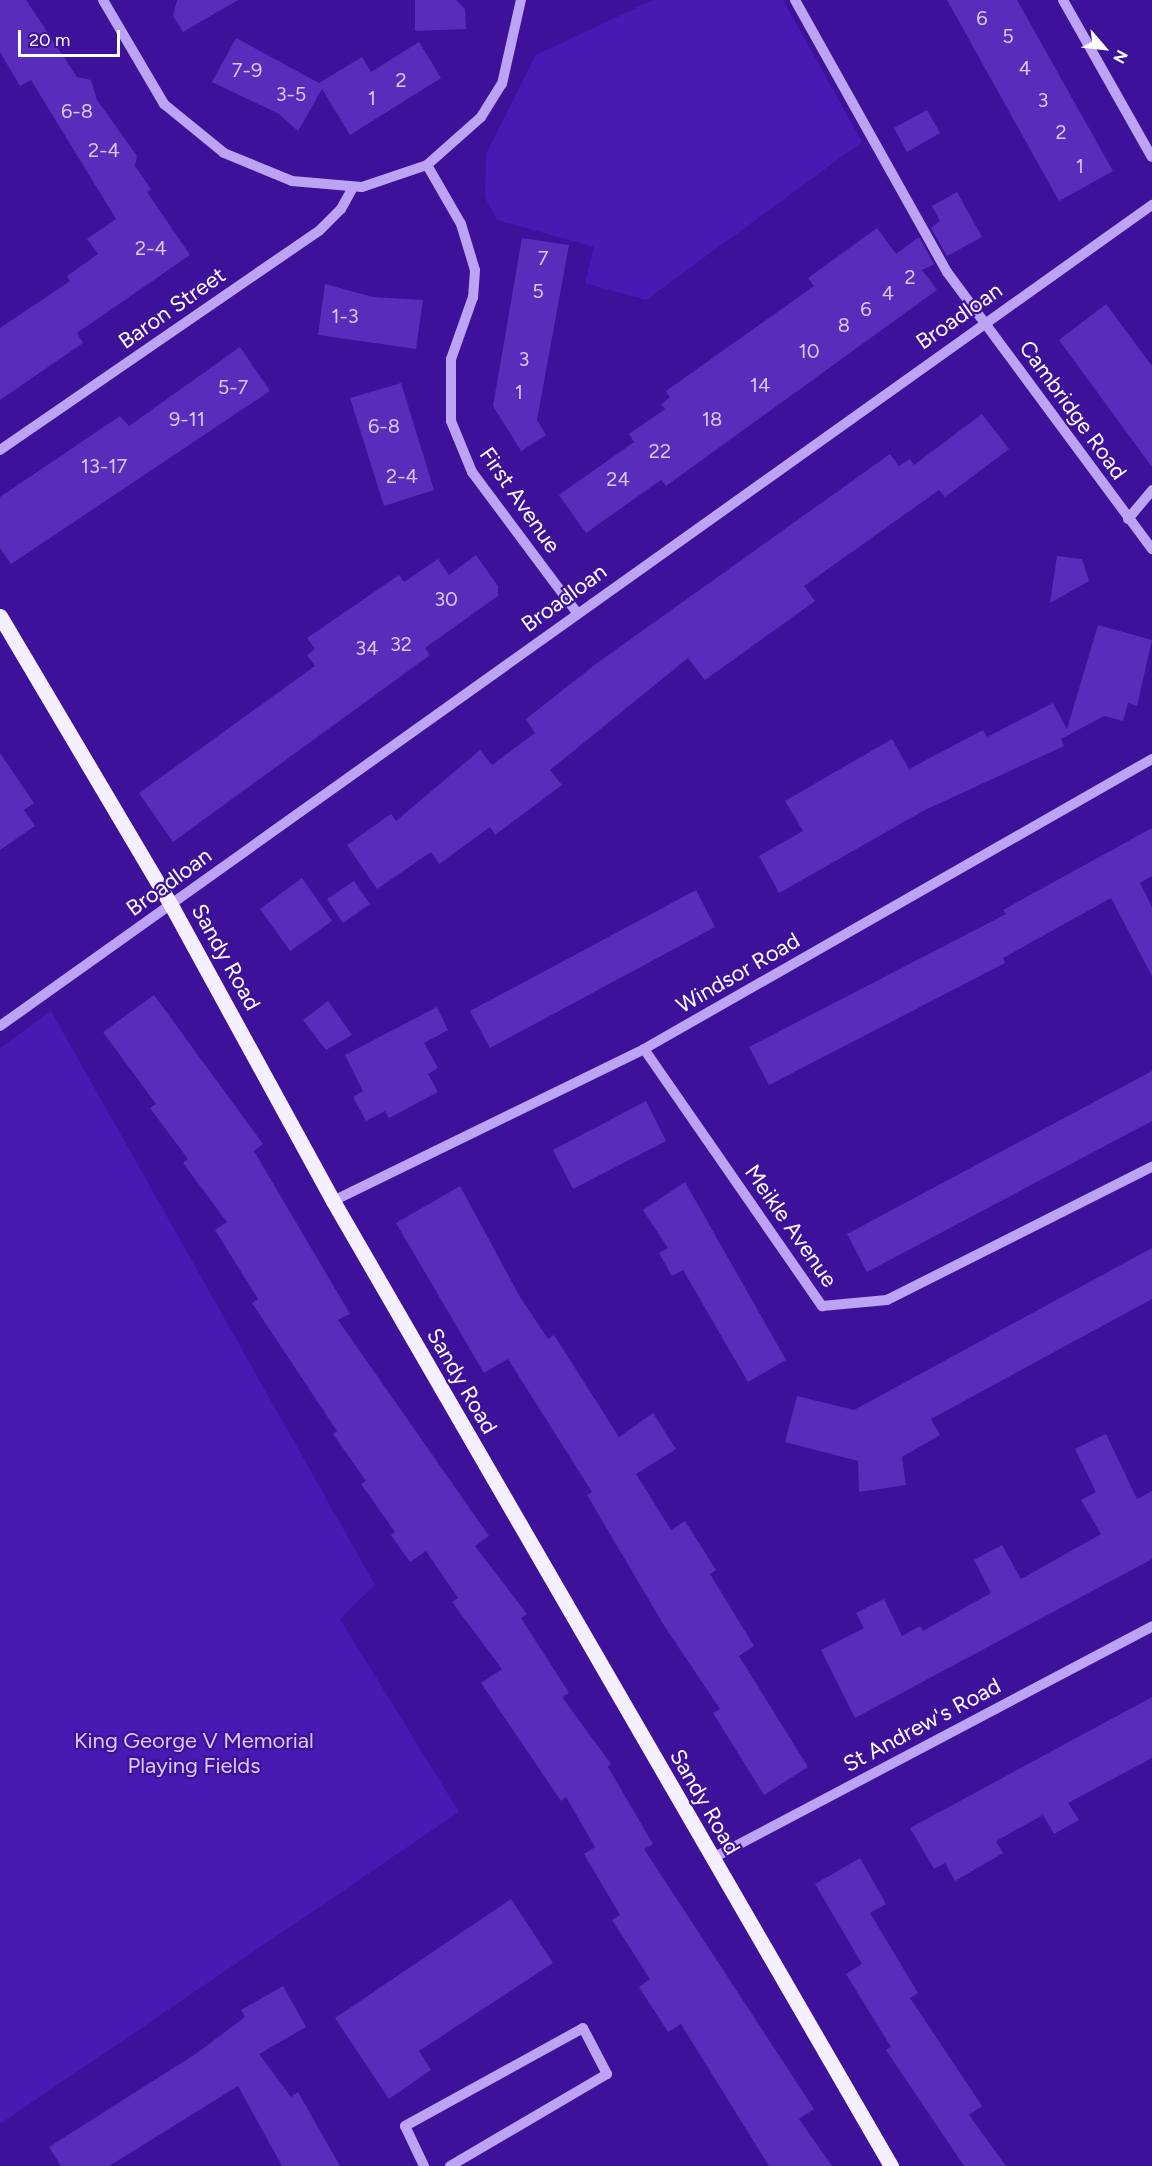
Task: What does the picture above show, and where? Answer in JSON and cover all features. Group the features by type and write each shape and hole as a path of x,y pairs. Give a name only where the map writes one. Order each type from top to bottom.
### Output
{"main road":[{"name":"Sandy Road","path":"0,616 171,904 333,1201 711,1859 891,2166"}],"street":[{"path":"103,0 164,104 224,153 292,181 353,187 427,165 468,131 502,84 521,0"},
{"name":"Cambridge Road","path":"795,0 947,272 1152,549"},
{"path":"1064,0 1152,157"},
{"name":"First Avenue","path":"427,165 461,224 475,270 472,297 452,359 451,421 472,472 577,613"},
{"name":"Baron Street","path":"0,450 318,231 341,209 353,187"},
{"name":"Broadloan","path":"0,1026 984,322 1152,205"},
{"path":"1128,519 1152,490"},
{"name":"Windsor Road","path":"333,1201 644,1049 1152,759"},
{"name":"Meikle Avenue","path":"644,1049 822,1306 887,1300 1152,1167"},
{"name":"St Andrew's Road","path":"711,1859 1152,1626"},
{"path":"424,2166 405,2126 583,2028 607,2074 450,2166"}],"green space":[{"path":"653,0 783,0 862,142 646,300 585,283 594,247 497,220 485,197 486,154 536,55"},
{"name":"King George V Memorial Playing Fields","path":"51,1011 375,1585 340,1619 459,1812 0,2124 0,1048"}],"building":[{"path":"0,0 26,0 77,77 91,80 97,100 137,156 135,166 151,189 147,192 190,255 77,333 83,343 0,400 0,328 70,281 67,276 98,254 87,239 116,219 31,80 20,86 0,52"},
{"path":"177,0 238,0 183,32 173,16"},
{"path":"415,0 456,0 465,9 466,29 415,31"},
{"path":"947,0 1017,0 1113,171 1059,201"},
{"path":"236,38 319,83 362,57 371,72 419,42 441,78 350,135 322,89 298,131 279,114 212,82"},
{"path":"927,110 940,133 907,152 894,128"},
{"path":"957,192 982,237 947,256 931,228 940,221 932,206"},
{"path":"877,228 896,254 919,237 934,264 922,270 937,290 666,486 661,480 586,533 559,495 634,442 629,434 665,409 661,404 670,397 666,391 814,286 808,278"},
{"path":"522,238 569,245 537,420 546,435 521,451 493,406"},
{"path":"325,284 373,297 423,300 416,349 318,335"},
{"path":"1106,304 1152,366 1152,467 1059,340"},
{"path":"240,347 270,391 11,564 0,548 0,497 120,416 129,426"},
{"path":"401,383 434,490 384,506 350,398"},
{"path":"982,414 1009,449 945,497 939,490 804,586 815,601 705,680 688,658 550,770 562,785 495,835 490,827 439,864 431,852 377,889 347,845 391,814 396,821 480,750 492,765 535,733 526,719 597,663 890,454 899,466 910,459 914,465"},
{"path":"476,555 498,586 498,596 425,648 430,655 173,842 139,793 315,666 307,655 315,649 307,638 399,575 404,582 438,559 449,575"},
{"path":"1057,556 1082,559 1089,581 1050,603"},
{"path":"1098,625 1152,640 1137,706 1128,703 1123,721 1104,716 1061,739 1064,746 925,810 779,893 759,856 803,831 785,801 892,739 909,769 983,730 987,737 1053,703 1067,729"},
{"path":"0,753 34,803 24,810 35,826 0,850"},
{"path":"1152,828 1152,876 1140,883 1152,907 1152,976 1111,898 1003,958 1005,963 769,1085 749,1047 1006,914 1003,910"},
{"path":"302,878 332,921 290,951 260,909"},
{"path":"354,881 370,904 343,923 327,899"},
{"path":"696,890 715,927 490,1048 470,1011"},
{"path":"154,995 263,1144 254,1151 350,1314 338,1320 489,1536 475,1546 527,1614 521,1618 569,1693 562,1697 611,1764 608,1767 653,1844 644,1849 814,2109 799,2119 832,2166 769,2166 681,2024 668,2032 639,1987 650,1979 612,1920 620,1915 584,1854 595,1847 566,1797 561,1801 481,1683 502,1669 452,1602 458,1598 426,1551 410,1562 391,1535 395,1532 361,1484 366,1481 333,1434 337,1431 252,1303 258,1299 215,1230 227,1222 183,1163 188,1159 150,1108 156,1104 103,1032"},
{"path":"328,1001 352,1035 326,1050 303,1020"},
{"path":"437,1007 448,1030 424,1043 438,1068 428,1074 438,1092 389,1118 385,1111 366,1121 353,1097 363,1091 345,1055"},
{"path":"1152,1071 1152,1121 867,1272 847,1234"},
{"path":"646,1101 666,1141 573,1189 553,1150"},
{"path":"685,1182 786,1360 748,1382 683,1270 672,1276 659,1253 668,1248 643,1210"},
{"path":"460,1186 520,1297 548,1339 554,1335 619,1437 653,1413 676,1449 636,1474 671,1530 685,1521 716,1570 710,1574 754,1646 739,1656 808,1767 764,1795 713,1713 720,1709 665,1627 587,1495 592,1492 508,1359 484,1373 396,1223"},
{"path":"1152,1248 1152,1299 931,1419 940,1435 902,1457 906,1485 859,1492 858,1461 785,1442 797,1396 854,1410"},
{"path":"1106,1434 1137,1499 1152,1491 1152,1559 855,1718 821,1650 864,1628 856,1613 884,1599 902,1636 920,1626 923,1631 991,1593 974,1560 1002,1545 1021,1579 1101,1534 1081,1500 1096,1492 1075,1449"},
{"path":"1152,1697 1152,1758 1068,1803 1079,1820 1054,1834 1043,1815 996,1841 1003,1853 955,1881 945,1863 934,1869 910,1828"},
{"path":"860,1858 886,1904 870,1913 918,1993 910,1998 982,2106 969,2115 1006,2166 964,2166 886,2050 891,2047 846,1974 862,1964 815,1884"},
{"path":"511,1899 553,1963 419,2051 431,2070 389,2099 335,2018"},
{"path":"283,1986 306,2027 259,2054 291,2097 298,2092 340,2166 282,2166 238,2086 109,2166 61,2166 49,2147 197,2053 245,2017 241,2010"}]}
